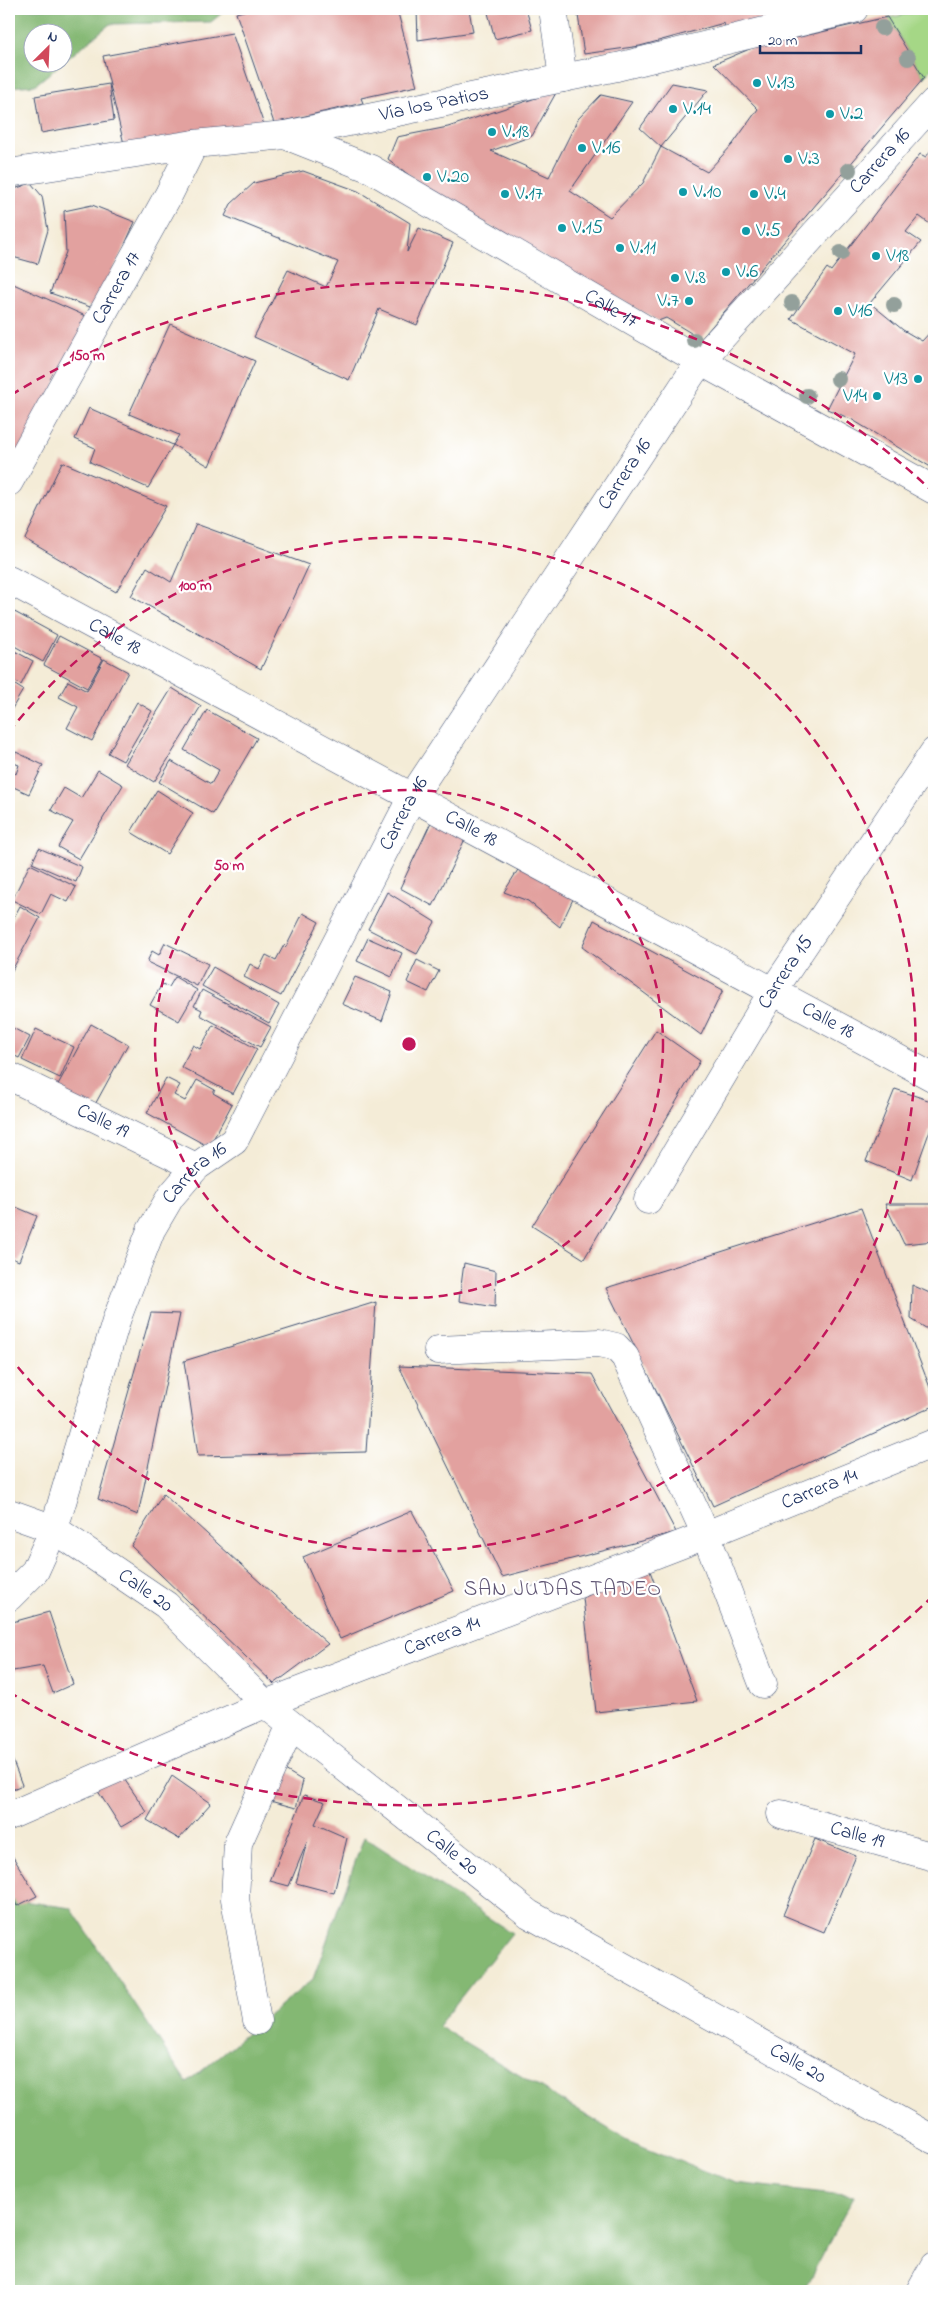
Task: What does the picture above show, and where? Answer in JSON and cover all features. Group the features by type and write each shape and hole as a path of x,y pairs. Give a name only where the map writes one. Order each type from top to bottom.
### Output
{"street":[{"path":"553,9 563,78"},
{"name":"Vía los Patios","path":"9,173 194,144 285,135 617,67 854,9"},
{"name":"Carrera 16","path":"9,1597 35,1571 54,1529 118,1318 151,1230 171,1196 196,1166 234,1141 412,797 700,361 934,102"},
{"name":"Calle 17","path":"285,135 370,169 700,361 934,490"},
{"name":"Carrera 17","path":"9,482 169,194 194,144"},
{"name":"Calle 18","path":"9,580 934,1078"},
{"name":"Carrera 15","path":"648,1200 773,991 934,752"},
{"name":"Calle 19","path":"9,1076 196,1166"},
{"path":"438,1350 599,1343 616,1347 625,1358 706,1535 764,1684"},
{"name":"Carrera 14","path":"9,1816 265,1704 706,1535 934,1443"},
{"name":"Calle 20","path":"9,1513 54,1529 166,1605 265,1704 529,1914 934,2140"},
{"path":"257,2021 235,1900 238,1843 291,1725"},
{"name":"Calle 19","path":"781,1814 934,1857"},
{"path":"920,2291 934,2266"}],"green space":[{"path":"9,9 227,9 211,22 110,24 72,55 72,22 22,22 22,72 51,72 35,85 9,87"},
{"path":"934,9 934,66 924,78 888,18"},
{"path":"364,1837 512,1933 438,2026 627,2140 735,2183 854,2196 803,2291 9,2291 9,1899 71,1908 187,2083 313,1979"}],"building":[{"path":"251,9 397,9 417,86 361,98 363,103 274,123 236,13"},
{"path":"417,9 469,9 473,32 418,40"},
{"path":"487,9 526,9 532,30 495,39"},
{"path":"577,9 805,9 725,30 724,23 640,46 584,54"},
{"path":"887,17 924,78 701,339 666,318 658,321 435,195 388,159 397,137 448,127 557,91 532,136 491,151 549,177 578,119 601,95 632,102 570,191 610,217 643,183 661,147 707,172 733,144 758,109 714,64 752,48"},
{"path":"232,33 264,125 124,144 103,56"},
{"name":"V.14","path":"672,83 708,90 661,147 640,128"},
{"path":"109,84 114,120 41,133 35,96"},
{"path":"934,146 934,227 919,216 906,232 921,242 870,303 903,330 922,341 934,328 934,469 851,419 827,409 855,354 791,319 827,268 831,271 920,154 926,157"},
{"path":"303,171 358,191 410,223 407,252 419,228 453,243 417,325 379,309 349,380 254,337 288,270 326,287 338,262 225,216 231,204 254,183"},
{"path":"31,183 42,196 48,230 38,264 9,256 9,191"},
{"path":"92,205 135,222 96,309 50,293 66,252 64,211"},
{"path":"9,282 90,318 9,473"},
{"path":"170,324 255,361 209,466 173,445 179,435 129,414"},
{"path":"89,408 173,445 148,488 90,462 95,448 75,439"},
{"path":"62,462 166,506 116,592 25,539"},
{"path":"196,524 309,565 261,669 131,596 147,567 171,582"},
{"path":"9,609 57,635 43,662 9,643"},
{"path":"59,636 103,659 87,688 44,665"},
{"path":"9,648 33,661 21,685 9,678"},
{"path":"104,659 128,672 92,741 67,728 78,707 59,697 68,681 87,691"},
{"path":"9,681 23,690 10,712 9,711"},
{"path":"172,688 201,706 154,782 125,764"},
{"path":"137,702 152,711 123,761 108,753"},
{"path":"207,710 257,738 213,814 159,782 171,761 211,784 219,770 184,750"},
{"path":"16,752 43,765 29,794 9,785 12,771 16,774 19,765 11,762"},
{"path":"98,770 123,785 79,859 58,847 73,822 51,810 64,788 81,798"},
{"path":"157,790 193,813 167,854 131,832"},
{"path":"432,820 465,839 433,906 400,888"},
{"path":"39,848 82,867 76,882 32,863"},
{"path":"30,864 76,887 68,902 51,894 41,914 12,900"},
{"path":"521,865 574,897 560,927 528,901 504,892"},
{"path":"387,892 435,922 417,954 368,929"},
{"path":"20,906 40,918 9,976 9,927"},
{"path":"303,913 319,922 281,996 244,977 250,964 259,969 266,955 276,960 284,945 286,947"},
{"path":"594,920 723,990 701,1035 582,947"},
{"path":"368,938 402,953 392,977 357,961"},
{"path":"165,943 208,964 197,986 147,962 152,951 159,955"},
{"path":"417,960 439,971 428,992 407,982"},
{"path":"213,967 279,1005 269,1023 202,986"},
{"path":"175,977 197,990 179,1021 150,1005 162,984 169,987"},
{"path":"355,977 392,992 382,1021 342,1004"},
{"path":"202,990 271,1027 260,1047 200,1015 202,1010 194,1006"},
{"path":"91,1024 128,1044 92,1110 55,1090"},
{"path":"213,1025 257,1049 233,1094 181,1067 193,1045 200,1049"},
{"path":"9,1026 30,1037 19,1058 9,1053"},
{"path":"36,1029 74,1047 60,1078 22,1060"},
{"path":"656,1030 700,1061 584,1259 532,1226"},
{"path":"166,1078 180,1085 174,1095 185,1101 197,1080 215,1090 213,1093 232,1104 209,1147 147,1113"},
{"path":"895,1089 934,1102 934,1119 912,1180 866,1161"},
{"path":"9,1204 37,1216 19,1261 9,1257"},
{"path":"885,1204 934,1204 934,1241 904,1244"},
{"path":"861,1208 934,1398 934,1406 713,1506 606,1288"},
{"path":"464,1263 496,1271 495,1307 459,1301"},
{"path":"912,1285 934,1295 934,1333 911,1319"},
{"path":"376,1302 366,1452 198,1456 184,1361"},
{"path":"151,1313 180,1314 138,1515 98,1499"},
{"path":"399,1366 592,1374 676,1532 502,1577"},
{"path":"163,1494 328,1644 274,1684 131,1546"},
{"path":"412,1511 454,1591 340,1639 303,1557"},
{"path":"650,1571 697,1701 596,1712 583,1598 603,1588"},
{"path":"49,1612 73,1684 53,1693 43,1666 13,1671 9,1654 9,1623"},
{"path":"9,1751 22,1785 9,1791"},
{"path":"285,1770 303,1781 296,1808 270,1801"},
{"path":"120,1773 147,1812 121,1827 94,1785"},
{"path":"172,1776 211,1803 179,1839 147,1820"},
{"path":"304,1795 325,1802 315,1824 347,1838 334,1893 296,1883 307,1842 289,1886 270,1881"},
{"path":"815,1839 856,1856 824,1932 783,1915"},
{"path":"10,1852 37,1896 17,1906 9,1890"}],"place":[{"name":"V.13","path":"757,83"},
{"name":"V.14","path":"673,109"},
{"name":"V.2","path":"830,114"},
{"name":"V.18","path":"492,132"},
{"name":"V.16","path":"582,148"},
{"name":"V.3","path":"788,159"},
{"name":"V.20","path":"427,177"},
{"name":"V.10","path":"683,192"},
{"name":"V.17","path":"505,194"},
{"name":"V.4","path":"754,194"},
{"name":"V.15","path":"562,228"},
{"name":"V.5","path":"746,231"},
{"name":"V.11","path":"620,248"},
{"name":"V18","path":"876,256"},
{"name":"V.6","path":"726,272"},
{"name":"V.8","path":"675,278"},
{"name":"V.7","path":"689,301"},
{"name":"V16","path":"838,311"},
{"name":"V13","path":"918,379"},
{"name":"V14","path":"877,396"}],"district":[{"name":"SAN JUDAS TADEO","path":"563,1590"}]}
